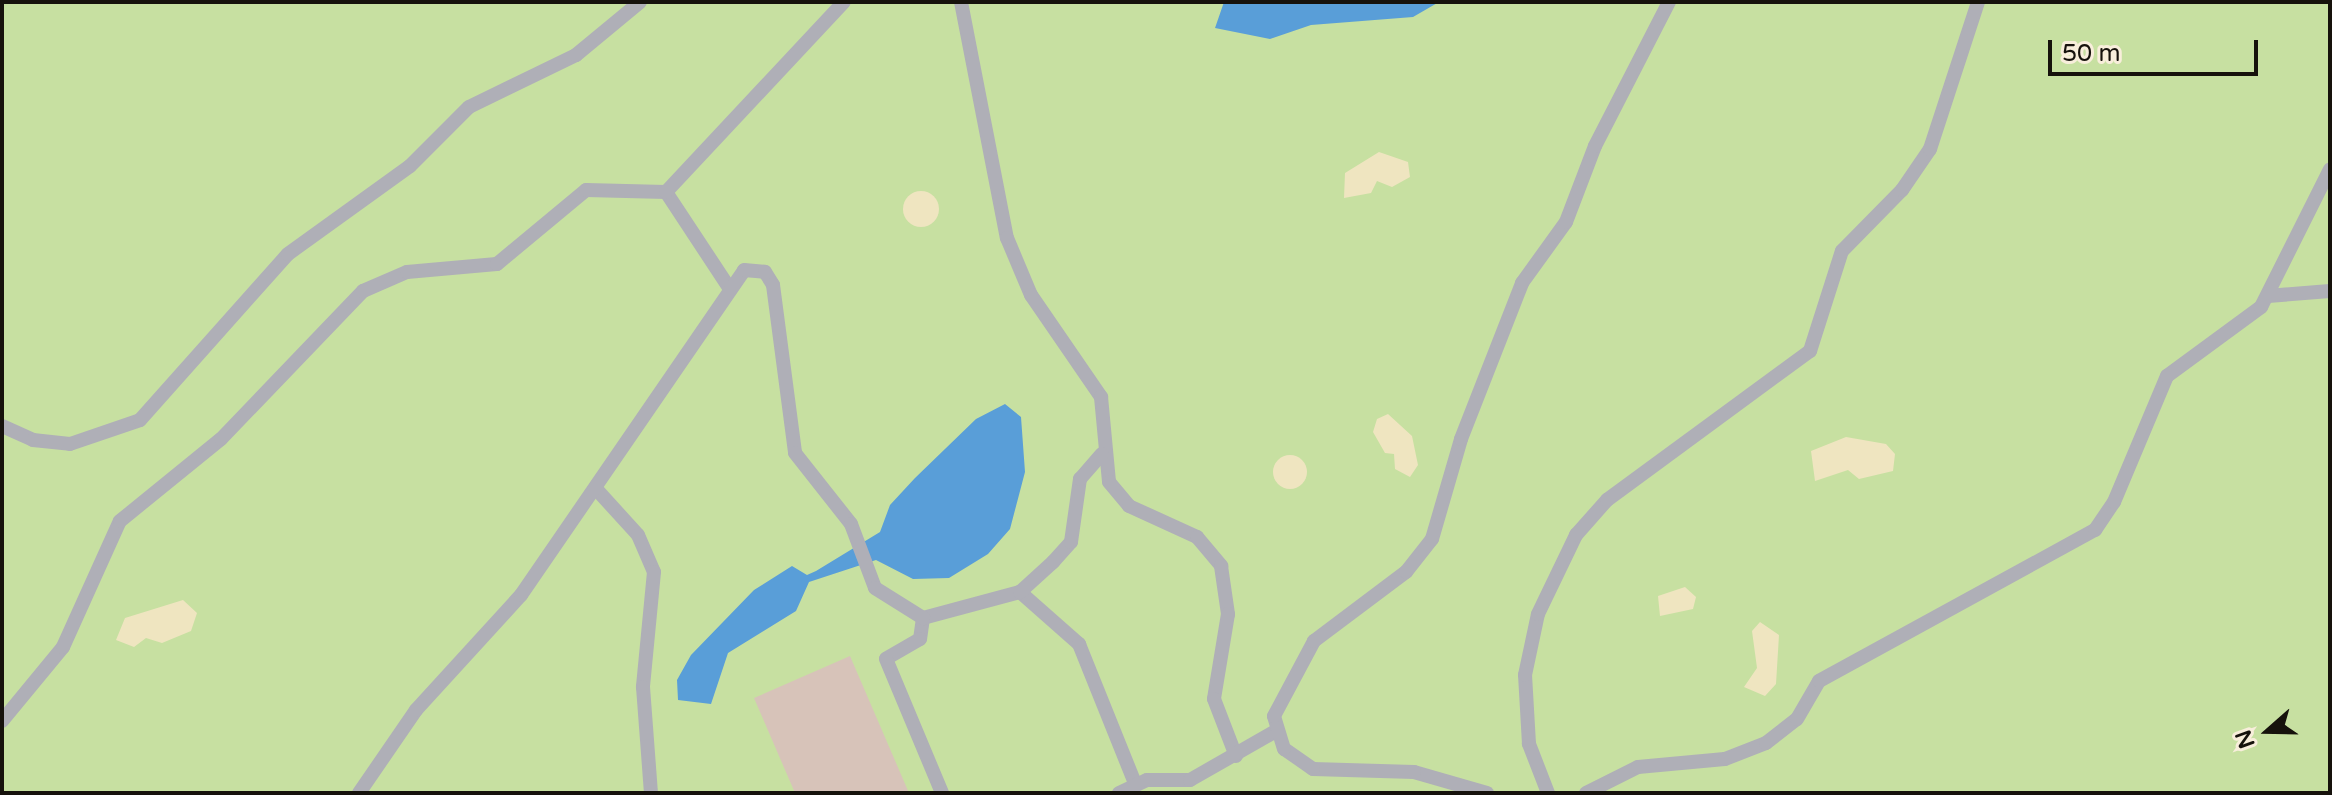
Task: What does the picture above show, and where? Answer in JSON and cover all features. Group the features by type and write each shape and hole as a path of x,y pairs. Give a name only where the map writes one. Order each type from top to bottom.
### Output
{"lane":[{"path":"2,426 33,440 70,444 140,420 288,254 410,166 469,107 576,55 640,2"},
{"path":"2,721 63,647 120,521 221,439 363,291 407,272 497,264 586,190 666,192 844,2"},
{"path":"961,2 1007,238 1031,295 1101,397 1102,454 1122,500 1197,537 1221,566 1228,614 1214,699 1236,756"},
{"path":"1119,793 1135,783 1190,780 1274,732 1286,684 1314,641 1406,572 1432,539 1455,455 1522,283 1566,222 1595,146 1669,2"},
{"path":"1548,793 1529,744 1525,675 1538,614 1576,535 1607,500 1810,351 1842,251 1912,179 1930,149 1978,2"},
{"path":"1586,793 1638,767 1725,759 1766,743 1797,719 1819,681 2095,530 2114,502 2167,376 2268,296 2330,169"},
{"path":"666,192 728,286"},
{"path":"359,793 399,731 505,617 598,491 728,286 744,270 769,276 791,443 851,524 875,588 923,618 1020,592 1071,542 1076,489 1087,463 1102,454"},
{"path":"2268,296 2330,291"},
{"path":"598,491 638,535 654,572 643,687 651,793"},
{"path":"1020,592 1079,644 1135,783"},
{"path":"923,618 920,639 886,659 942,793"},
{"path":"1274,732 1284,749 1313,769 1414,772 1487,793"}],"green space":[{"path":"2,2 2330,2 2330,793 2,793"}],"sand":[{"path":"1379,152 1408,162 1410,177 1392,187 1377,181 1371,193 1344,198 1345,173"},
{"path":"921,191 934,196 939,209 934,222 921,227 908,222 903,209 908,196"},
{"path":"1388,414 1412,436 1418,465 1410,477 1395,469 1394,454 1385,453 1373,432 1377,419"},
{"path":"1846,437 1886,444 1895,454 1893,471 1859,479 1848,470 1815,481 1811,451"},
{"path":"1290,455 1302,460 1307,472 1302,484 1290,489 1278,484 1273,472 1278,460"},
{"path":"1685,587 1696,597 1693,609 1660,616 1658,596"},
{"path":"183,600 197,613 191,631 162,643 146,638 134,647 116,640 125,618"},
{"path":"1760,622 1779,635 1776,684 1765,696 1744,687 1757,668 1752,631"}],"water":[{"path":"1224,2 1439,2 1413,17 1311,25 1270,39 1215,28"},
{"path":"1005,404 1021,417 1025,472 1010,529 988,554 949,578 913,579 876,560 809,582 796,611 728,653 711,704 678,700 677,680 691,655 754,590 792,566 807,575 816,571 880,532 890,505 915,478 976,419"}],"building":[{"path":"850,656 909,793 795,793 754,698"}]}
